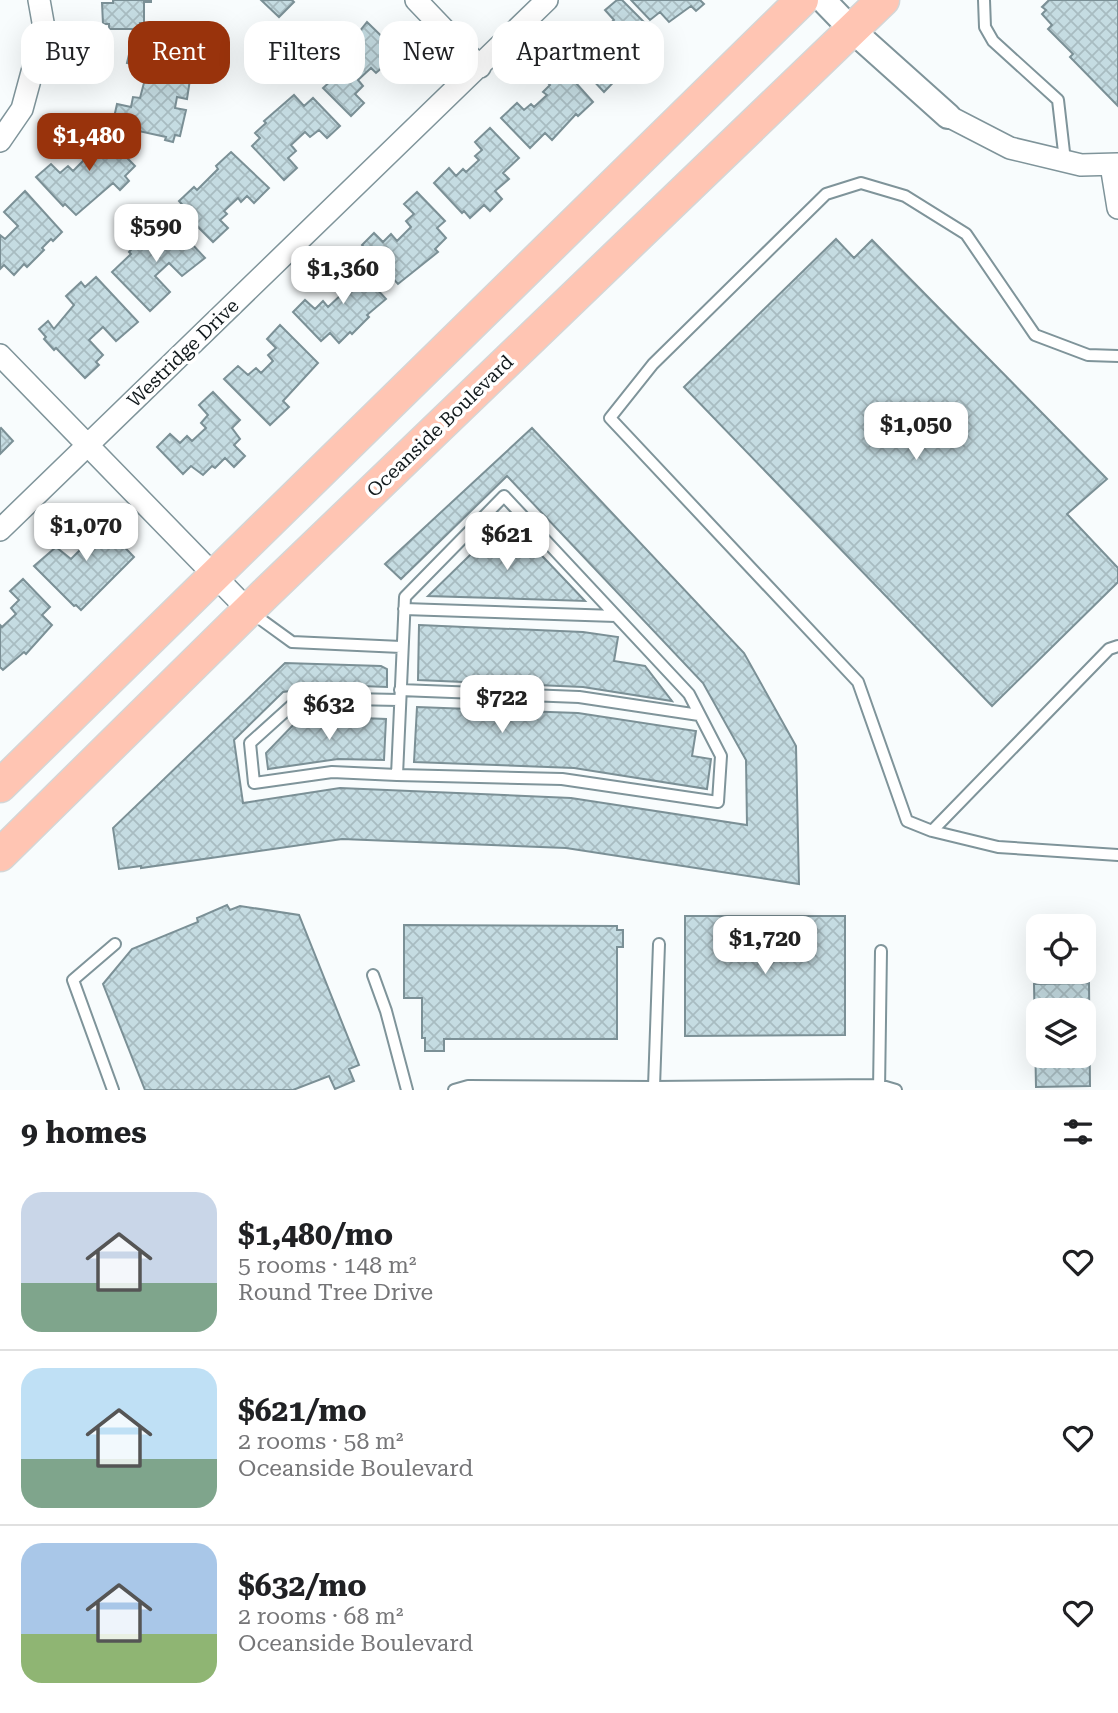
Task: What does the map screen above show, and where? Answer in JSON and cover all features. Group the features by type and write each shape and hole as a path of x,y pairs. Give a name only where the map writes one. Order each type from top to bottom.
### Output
{"main road":[{"path":"0,786 802,0"},
{"name":"Oceanside Boulevard","path":"0,855 248,610 883,0"}],"street":[{"path":"0,141 22,109 41,42 44,28 39,0"},
{"path":"416,0 480,66"},
{"name":"Westridge Drive","path":"0,530 547,0"},
{"path":"823,0 852,30 948,116 1010,148 1081,164 1114,164 1118,208"},
{"path":"0,355 248,610"}],"lane":[{"path":"984,0 985,27 993,41 1058,100 1065,161"},
{"path":"1118,356 1087,355 1035,335 967,234 905,196 861,183 826,194 653,364 610,418 858,682 907,821 932,831 998,847 1118,855"},
{"path":"397,775 399,695 401,647 405,597 504,496 689,694 721,756 718,802 562,779 397,775 332,772 254,783 250,743 300,698 399,695 579,697 699,715"},
{"path":"404,609 616,616"},
{"path":"248,610 292,642 401,647"},
{"path":"932,831 1109,649 1118,646"},
{"path":"113,1090 73,980 115,944"},
{"path":"654,1087 659,944"},
{"path":"879,1087 881,951"},
{"path":"373,975 386,1011 407,1090"},
{"path":"454,1090 468,1086 879,1087 896,1090"}],"building":[{"path":"113,0 151,0 144,2 144,21 128,21 128,29 114,29 114,21 103,21 102,3 113,3"},
{"path":"261,0 292,0 294,2 279,17"},
{"path":"617,0 622,0 643,21 613,21 605,10"},
{"path":"631,0 700,0 704,4 696,11 691,6 669,22 660,12 650,20"},
{"path":"1049,0 1118,0 1118,106 1070,57 1073,54 1048,29 1052,25 1042,14 1046,10 1042,7"},
{"path":"367,22 379,34 379,70 376,73 371,68 365,74"},
{"path":"144,84 189,84 187,99 177,97 175,108 186,110 180,136 175,135 173,142 165,140 166,137 134,130 134,126 113,122 117,104 131,107 133,97 140,98"},
{"path":"327,84 361,84 363,86 355,94 364,103 351,116 323,88"},
{"path":"577,84 593,102 578,116 576,114 552,140 545,133 530,148 501,118 517,103 524,110 531,104 534,107 547,95 543,92 550,85"},
{"path":"597,84 612,84 604,92"},
{"path":"294,95 304,106 313,98 340,126 327,138 319,130 310,137 305,132 291,145 296,151 288,158 297,168 284,180 252,146 260,138 255,133 266,123 264,121"},
{"path":"93,123 135,166 125,176 129,181 120,190 113,183 76,215 65,204 63,206 36,177 51,164 60,173 68,166 73,171 86,158 81,153 89,145 80,136"},
{"path":"490,128 519,158 503,173 509,179 495,191 502,199 490,211 484,205 470,218 434,183 449,168 456,176 463,169 466,172 479,160 475,156 482,150 475,142"},
{"path":"231,152 269,188 254,203 247,196 241,202 238,198 224,211 227,214 220,220 228,228 213,242 184,213 187,210 179,201 194,187 197,190"},
{"path":"25,191 62,232 42,248 44,250 27,267 24,264 14,275 4,265 0,269 0,235 5,239 18,226 4,212"},
{"path":"417,192 445,221 437,228 446,238 435,249 438,252 398,284 362,245 374,233 383,242 391,234 397,241 411,227 406,221 414,214 404,204"},
{"path":"168,224 176,231 178,229 205,258 182,276 169,263 155,276 170,292 150,311 112,272 131,254 129,252 145,234 148,237"},
{"path":"836,239 854,258 872,240 1107,479 1067,514 1118,568 1118,582 992,706 684,387"},
{"path":"348,258 386,299 367,315 369,317 352,334 350,332 339,343 330,333 321,341 293,312 305,300 315,309 323,301 328,307 342,294 336,288 344,281 335,271"},
{"path":"96,277 138,322 116,341 103,327 89,340 103,355 96,362 99,365 85,378 56,348 54,350 39,329 48,321 54,329 74,305 66,296 81,282 85,287"},
{"path":"280,325 318,363 283,401 289,407 270,425 224,379 238,366 248,375 256,368 261,373 273,361 268,355 276,348 267,339"},
{"path":"213,392 240,420 232,428 240,439 234,445 245,456 234,467 225,458 203,475 191,466 183,474 157,447 170,434 180,443 187,436 192,441 206,428 201,423 208,415 199,405"},
{"path":"532,428 744,653 796,746 799,884 566,848 342,839 119,869 113,828 285,663 381,666 387,669 387,687 335,685 283,692 234,740 243,803 340,788 571,798 747,825 746,760 703,683 507,476 401,579 385,564"},
{"path":"0,429 13,441 0,454"},
{"path":"91,512 134,557 81,610 34,566 56,547 71,559 83,547 71,532"},
{"path":"507,519 585,601 428,596"},
{"path":"23,579 50,607 42,615 52,625 26,654 24,652 3,670 0,667 0,625 2,627 16,614 11,608 19,600 10,591"},
{"path":"419,625 583,632 618,637 614,661 645,666 672,701 583,687 418,680"},
{"path":"417,707 578,713 696,731 692,756 711,759 707,789 574,768 414,762"},
{"path":"337,717 386,719 384,760 338,759 268,769 266,753 297,721"},
{"path":"227,905 230,910 240,906 299,915 359,1065 349,1069 354,1081 335,1089 329,1076 293,1090 145,1090 103,984 132,949 198,922 197,918"},
{"path":"685,916 845,916 845,1035 685,1036"},
{"path":"404,925 617,926 617,930 623,930 623,947 617,947 617,1039 444,1039 444,1051 425,1051 425,1038 422,1038 422,998 404,998"},
{"path":"1034,984 1089,984 1089,998 1034,998"},
{"path":"1036,1068 1090,1068 1090,1086 1036,1087"}]}
